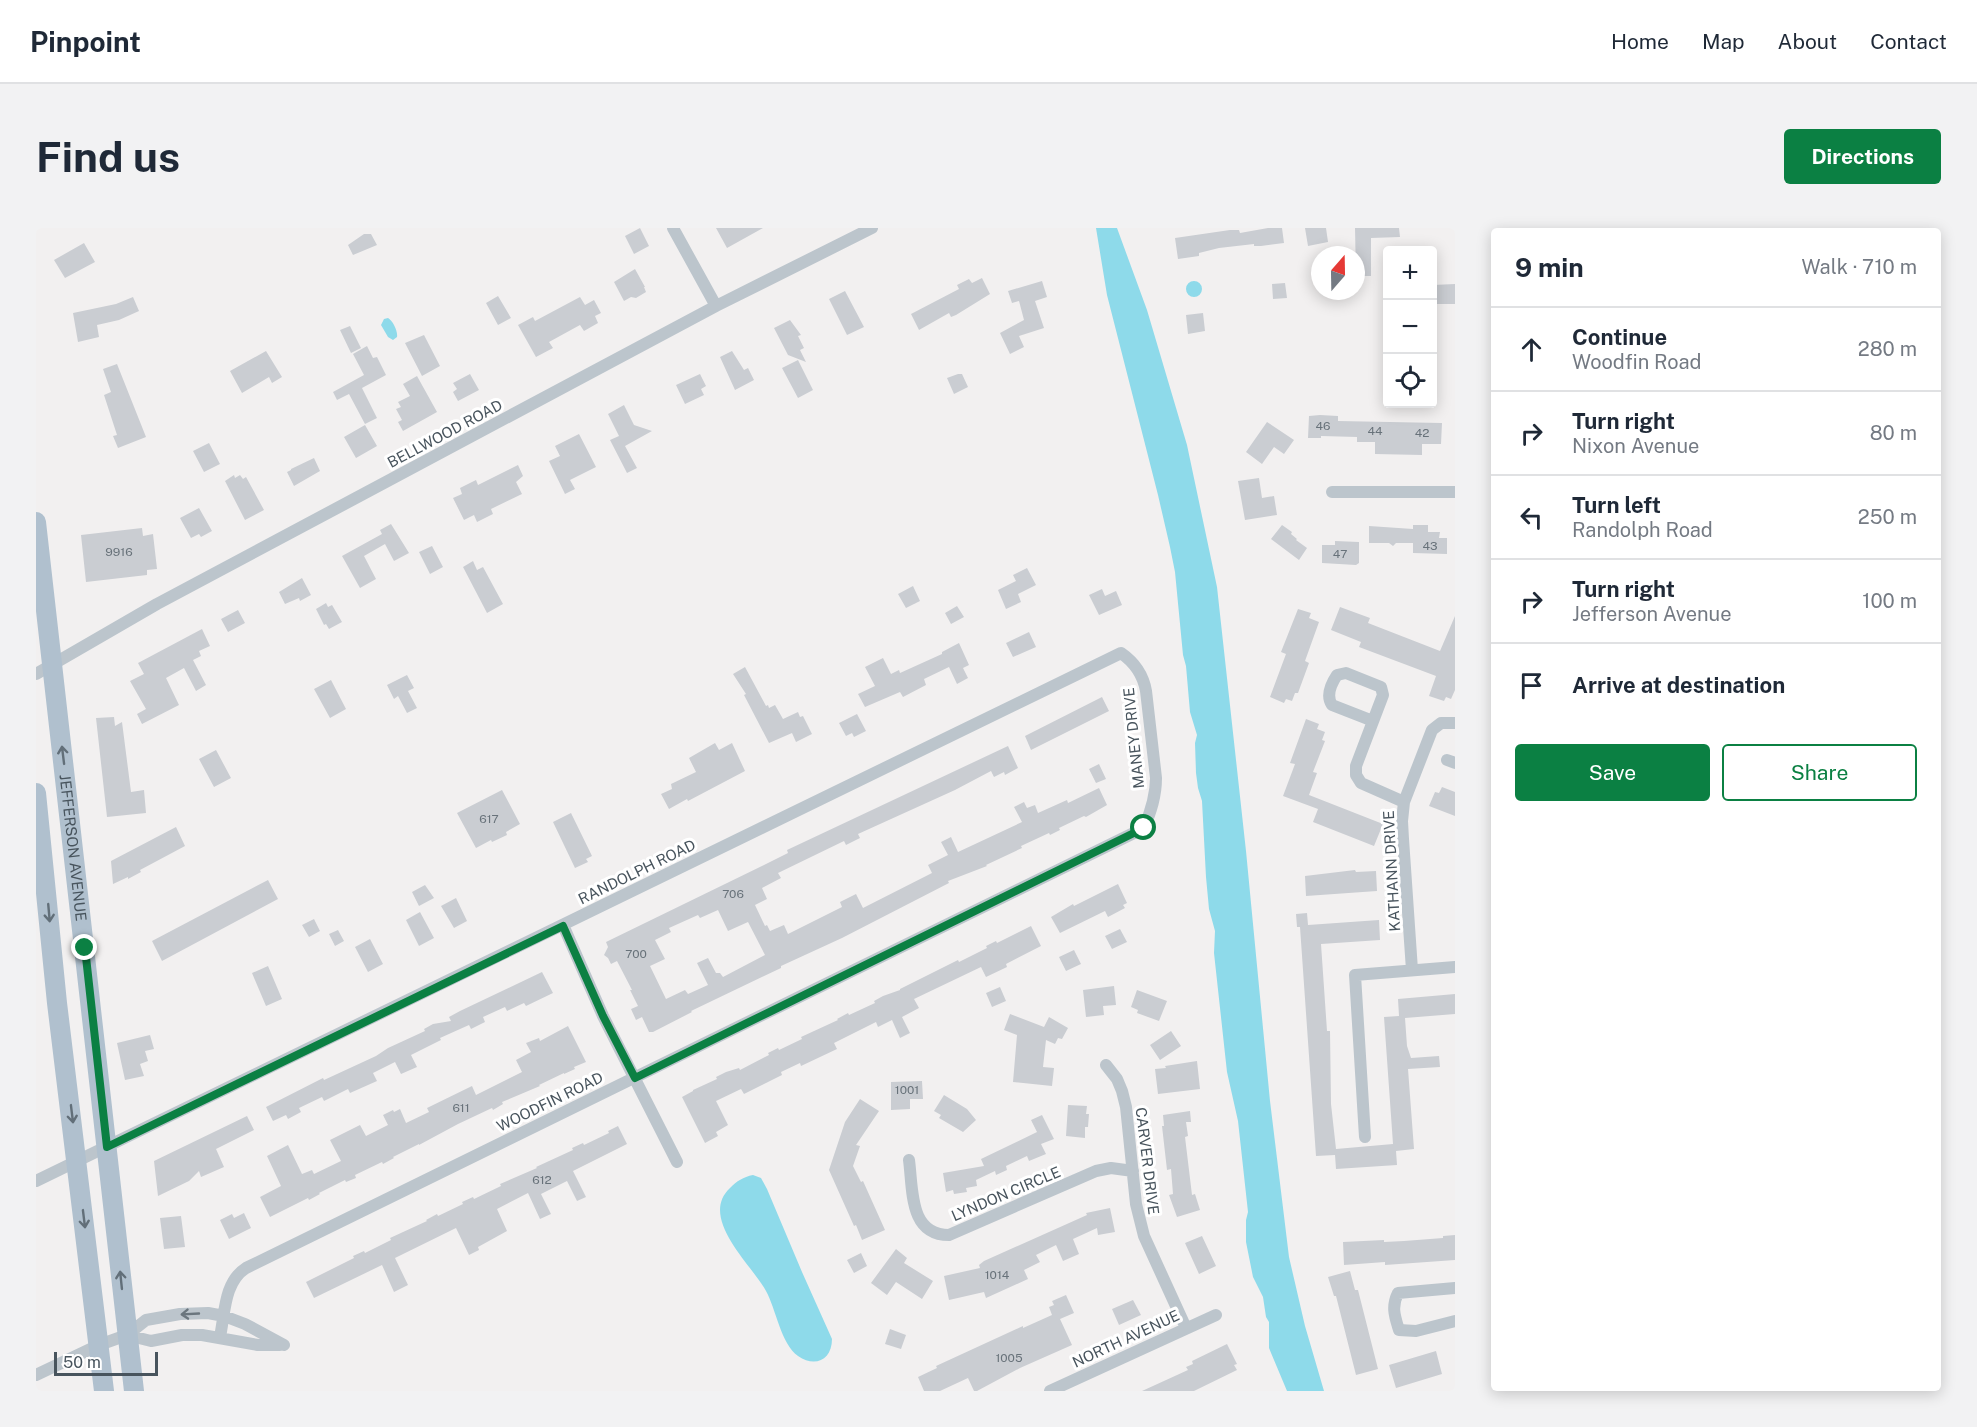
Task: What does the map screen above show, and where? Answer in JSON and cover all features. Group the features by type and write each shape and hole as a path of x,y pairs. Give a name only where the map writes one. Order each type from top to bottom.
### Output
{"main road":[{"name":"JEFFERSON AVENUE","path":"36,522 44,669 107,1147 134,1391"},
{"name":"JEFFERSON AVENUE","path":"36,793 57,1003 104,1391"}],"street":[{"path":"673,228 716,306"},
{"name":"BELLWOOD ROAD","path":"44,669 168,598 716,306 872,228"},
{"path":"1332,492 1455,492"},
{"name":"MANEY DRIVE","path":"1121,652 1137,669 1144,681 1146,691 1156,789 1144,828"},
{"name":"RANDOLPH ROAD","path":"36,1181 1121,652"},
{"path":"1373,721 1332,705 1329,695 1336,675 1346,673 1381,687 1383,695 1356,766 1356,776 1361,783 1404,802"},
{"name":"KATHANN DRIVE","path":"1412,970 1402,830 1404,802 1432,730 1441,723 1455,723"},
{"name":"WOODFIN ROAD","path":"220,1337 231,1282 239,1272 246,1268 1144,828"},
{"path":"563,926 603,1016 677,1162"},
{"path":"1365,1137 1355,975 1455,968"},
{"name":"CARVER DRIVE","path":"1106,1065 1117,1079 1122,1091 1136,1204 1144,1236 1186,1328"},
{"name":"LYNDON CIRCLE","path":"909,1160 917,1215 930,1232 940,1235 950,1235 1096,1171 1111,1168 1133,1171"},
{"path":"1455,1288 1398,1293 1394,1301 1394,1313 1399,1330 1416,1331 1455,1321"},
{"path":"36,1374 99,1345 127,1335 146,1320 194,1313 224,1316 245,1324 284,1345 258,1345 220,1337 183,1335 151,1341 127,1335"},
{"name":"NORTH AVENUE","path":"1050,1391 1216,1315"}],"water":[{"path":"1096,228 1117,228 1147,310 1187,445 1217,587 1270,1101 1289,1257 1305,1326 1324,1391 1287,1391 1269,1348 1269,1322 1263,1297 1253,1277 1246,1242 1248,1212 1238,1121 1227,1072 1214,953 1215,931 1209,909 1206,877 1202,801 1196,773 1197,735 1190,712 1175,572 1158,495 1107,295"},
{"path":"1194,281 1200,283 1202,289 1200,295 1194,297 1188,295 1186,289 1188,283"},
{"path":"388,318 397,332 397,337 393,340 388,337 381,325 384,319"},
{"path":"753,1175 761,1178 767,1189 832,1339 829,1352 821,1360 804,1360 792,1350 783,1335 770,1298 724,1227 720,1213 722,1200 735,1183"}],"building":[{"path":"640,228 649,246 634,254 625,236"},
{"path":"716,228 763,228 727,248"},
{"path":"1282,228 1284,243 1219,248 1199,253 1199,256 1178,259 1175,238 1230,230 1239,230 1240,233"},
{"path":"1305,228 1326,228 1328,242 1308,246"},
{"path":"1355,228 1399,228 1400,237 1371,238 1371,276 1365,276 1365,246 1355,246"},
{"path":"364,234 371,234 377,245 353,255 348,245"},
{"path":"84,243 95,262 65,278 54,260"},
{"path":"635,269 646,292 624,301 614,282"},
{"path":"982,278 990,294 956,315 951,317 949,313 919,330 911,314 959,289 957,285 969,279 972,283"},
{"path":"1042,281 1047,297 1035,301 1044,328 1019,336 1024,347 1010,354 1000,333 1024,320 1019,301 1012,303 1008,291"},
{"path":"1285,283 1287,298 1273,299 1272,284"},
{"path":"1455,284 1455,304 1437,304 1437,285"},
{"path":"845,291 864,327 847,335 829,299"},
{"path":"498,296 511,318 498,325 486,303"},
{"path":"133,297 139,311 119,320 97,325 99,337 78,342 73,313 116,304"},
{"path":"580,297 585,305 594,300 601,313 595,316 598,323 584,331 580,325 549,342 553,348 536,357 518,325 533,317 535,321"},
{"path":"1203,313 1205,331 1188,334 1186,315"},
{"path":"790,320 801,335 798,336 804,348 800,350 806,362 788,355 774,328"},
{"path":"350,326 361,348 351,353 340,330"},
{"path":"424,335 440,366 422,376 405,343"},
{"path":"367,346 373,358 377,357 386,375 362,388 377,418 365,424 349,394 337,400 333,392 364,375 353,354"},
{"path":"266,351 282,377 272,383 269,377 242,393 230,371"},
{"path":"732,351 744,370 748,368 754,380 735,390 720,357"},
{"path":"798,360 813,390 798,398 782,368"},
{"path":"117,364 146,437 118,448 113,436 117,435 104,395 111,392 103,369"},
{"path":"470,374 479,390 458,401 453,392 457,389 453,383"},
{"path":"700,374 706,386 701,389 704,395 685,404 676,385"},
{"path":"962,374 968,387 954,394 947,378"},
{"path":"417,376 437,412 403,431 398,422 402,420 396,409 401,407 398,402 410,396 403,384"},
{"path":"624,405 634,425 652,431 625,446 637,468 627,473 610,440 619,436 608,414"},
{"path":"1309,416 1338,416 1338,421 1442,423 1441,444 1422,444 1422,455 1375,454 1375,442 1357,442 1357,437 1308,438"},
{"path":"1267,422 1294,440 1284,454 1274,447 1262,464 1246,452"},
{"path":"365,425 377,446 356,458 344,437"},
{"path":"579,434 596,467 570,480 575,489 565,494 549,461 560,456 555,446"},
{"path":"209,443 220,464 204,472 193,451"},
{"path":"314,458 320,471 294,486 287,472"},
{"path":"518,465 523,476 516,482 522,494 491,509 493,514 477,522 474,515 464,520 453,498 462,494 460,488 476,480 478,485"},
{"path":"234,475 235,478 240,475 243,479 246,477 264,510 245,520 225,481"},
{"path":"1259,478 1262,498 1274,496 1277,515 1245,520 1238,481"},
{"path":"199,508 212,531 201,537 199,534 191,538 180,518"},
{"path":"391,524 409,553 394,561 385,544 364,556 376,579 360,588 342,556 382,534 380,530"},
{"path":"1282,525 1307,548 1299,560 1271,539"},
{"path":"1413,525 1428,525 1428,532 1440,532 1439,538 1447,538 1447,554 1413,553 1413,543 1396,543 1393,546 1389,543 1369,543 1369,526 1413,529"},
{"path":"142,528 143,536 153,534 157,569 147,570 147,575 86,582 81,535"},
{"path":"1335,541 1359,542 1359,563 1356,565 1322,563 1322,545 1335,545"},
{"path":"432,546 443,567 430,574 419,552"},
{"path":"473,561 477,570 483,567 503,604 487,613 463,567"},
{"path":"1027,568 1036,585 1018,594 1021,602 1006,609 998,590 1016,581 1013,575"},
{"path":"302,578 311,595 300,601 299,598 285,604 279,592"},
{"path":"913,586 920,601 906,608 898,594"},
{"path":"1102,589 1105,596 1116,591 1122,605 1099,615 1089,595"},
{"path":"326,603 328,607 332,605 342,622 329,629 326,624 324,625 316,609"},
{"path":"957,606 964,617 951,624 945,613"},
{"path":"1340,607 1370,618 1368,623 1440,651 1455,616 1455,690 1451,699 1446,697 1444,701 1429,696 1436,676 1359,647 1361,642 1331,630"},
{"path":"1298,609 1311,613 1309,618 1319,622 1305,661 1309,663 1298,693 1295,693 1292,701 1286,699 1284,703 1270,697 1286,654 1281,652"},
{"path":"238,610 245,623 228,632 221,619"},
{"path":"202,629 210,646 199,651 201,656 193,660 206,685 196,691 184,668 166,678 179,705 142,724 137,714 146,709 130,681 144,674 138,663"},
{"path":"1029,632 1036,647 1013,657 1006,643"},
{"path":"959,643 969,665 963,668 968,678 957,684 949,667 924,679 926,685 903,697 900,692 865,707 858,694 875,686 865,667 883,658 891,674 899,670 900,673 942,654"},
{"path":"745,667 766,706 768,705 769,708 775,705 783,719 798,712 800,717 803,716 812,734 796,742 792,733 769,743 744,695 746,694 733,674"},
{"path":"407,675 414,688 408,691 417,708 407,713 398,696 394,699 387,685"},
{"path":"331,680 346,709 330,718 314,689"},
{"path":"1102,697 1109,711 1031,750 1025,736"},
{"path":"857,714 866,731 854,737 852,733 846,736 839,723"},
{"path":"114,717 115,726 122,722 131,792 144,790 146,813 107,817 96,718"},
{"path":"1306,719 1319,724 1317,729 1325,732 1322,740 1325,741 1313,772 1317,773 1309,795 1383,824 1374,846 1313,822 1318,809 1283,796 1295,764 1290,763"},
{"path":"715,743 719,750 732,743 745,771 669,809 661,794 672,789 671,784 696,772 689,758"},
{"path":"1008,746 1018,768 1005,775 1004,772 994,777 991,771 858,834 860,838 846,845 844,841 778,873 781,878 762,888 767,899 755,905 765,926 767,925 770,931 784,925 788,934 842,907 840,902 856,894 863,908 932,873 928,865 948,855 941,842 951,837 958,852 1022,822 1014,807 1024,802 1027,808 1035,805 1038,813 1067,800 1068,803 1099,788 1107,805 1059,828 1060,830 1050,835 1049,833 1021,846 1022,848 987,866 948,881 949,883 842,938 649,1032 642,1017 636,1020 631,1009 638,1006 617,961 611,964 604,955 608,947 606,942 788,853 787,850","holes":["718,910 728,931 748,922 765,955 723,977 720,973 716,973 708,958 697,963 708,985 688,994 685,990 666,999 650,966 665,959 655,940 671,932 669,928 698,915 700,918"]},
{"path":"216,750 231,778 214,787 199,759"},
{"path":"1099,764 1106,779 1096,783 1089,769"},
{"path":"1442,787 1455,792 1455,816 1429,806 1435,792 1439,793"},
{"path":"502,790 520,824 506,832 507,835 476,848 457,813"},
{"path":"571,813 592,856 586,859 588,862 575,868 553,822"},
{"path":"176,827 185,846 128,879 128,877 113,884 111,861"},
{"path":"1355,870 1356,872 1376,871 1377,891 1306,896 1305,876"},
{"path":"268,880 278,899 162,961 152,941"},
{"path":"1118,884 1127,903 1123,905 1125,908 1108,917 1105,911 1060,933 1051,917 1073,904 1074,906"},
{"path":"425,885 434,898 419,906 412,892"},
{"path":"456,898 467,921 454,928 441,906"},
{"path":"420,912 434,938 419,946 406,920"},
{"path":"1307,913 1308,925 1379,920 1380,940 1321,944 1327,1031 1330,1031 1331,1104 1336,1149 1393,1144 1384,1017 1399,1016 1398,999 1455,994 1455,1014 1405,1018 1407,1046 1411,1058 1439,1056 1440,1067 1408,1069 1414,1149 1396,1151 1397,1165 1336,1169 1335,1155 1316,1156 1300,927 1297,927 1296,914"},
{"path":"314,919 320,931 309,937 302,925"},
{"path":"1031,926 1041,946 986,977 981,967 914,999 919,1008 902,1017 910,1033 900,1038 892,1020 878,1027 876,1022 834,1043 837,1049 801,1066 800,1063 781,1072 782,1075 744,1094 741,1089 716,1101 728,1125 716,1132 718,1136 705,1143 682,1097 726,1072 739,1068 740,1070 769,1055 768,1053 802,1039 801,1037 848,1013 849,1015 875,1003 874,1001 883,996 900,990 958,960 959,962 987,948 986,946 996,941 997,943"},
{"path":"1120,929 1127,942 1112,949 1105,936"},
{"path":"338,930 344,941 335,946 329,934"},
{"path":"370,939 383,964 368,972 355,947"},
{"path":"1074,950 1081,964 1066,971 1059,957"},
{"path":"268,966 282,999 266,1006 252,973"},
{"path":"542,972 553,993 526,1006 524,1003 507,1011 505,1007 483,1017 485,1022 471,1029 469,1025 440,1038 441,1040 411,1055 417,1067 401,1074 395,1062 373,1073 377,1081 350,1093 348,1089 324,1101 322,1097 299,1108 301,1112 288,1119 286,1115 273,1121 266,1107 323,1078 324,1080 376,1056 425,1031 424,1029 433,1024 451,1021 449,1017 460,1011"},
{"path":"1114,986 1116,1005 1103,1006 1104,1015 1086,1017 1083,990"},
{"path":"1000,987 1006,1001 992,1007 986,993"},
{"path":"1137,990 1167,1001 1159,1021 1137,1013 1138,1010 1131,1007"},
{"path":"1010,1014 1044,1027 1049,1017 1068,1028 1062,1039 1058,1038 1055,1044 1046,1040 1043,1067 1054,1068 1052,1086 1013,1082 1017,1035 1004,1030"},
{"path":"568,1026 586,1062 540,1086 502,1102 503,1104 493,1110 492,1108 458,1124 383,1164 382,1162 355,1175 356,1178 346,1182 345,1180 309,1200 308,1198 270,1217 260,1197 281,1186 267,1156 288,1145 302,1174 312,1170 314,1174 341,1161 330,1140 360,1125 366,1136 388,1125 383,1115 393,1110 394,1112 400,1109 406,1123 429,1112 427,1108 472,1086 476,1095 522,1072 516,1060 531,1052 526,1043 539,1038 540,1041"},
{"path":"1171,1031 1181,1046 1160,1060 1150,1045"},
{"path":"150,1035 154,1049 145,1051 148,1061 140,1064 144,1076 125,1080 117,1043"},
{"path":"1197,1061 1200,1089 1158,1094 1155,1069"},
{"path":"922,1081 923,1099 910,1099 910,1109 891,1110 891,1082"},
{"path":"944,1095 967,1109 976,1120 963,1132 939,1118 941,1115 934,1111"},
{"path":"860,1099 879,1111 856,1145 860,1146 853,1166 861,1182 863,1181 885,1230 862,1240 829,1170 845,1122"},
{"path":"1068,1105 1087,1106 1086,1114 1089,1114 1088,1127 1085,1127 1085,1138 1066,1136"},
{"path":"1190,1111 1191,1122 1186,1122 1188,1136 1185,1137 1192,1195 1195,1194 1200,1210 1177,1217 1169,1195 1173,1194 1171,1169 1167,1170 1163,1115"},
{"path":"1042,1115 1054,1139 1041,1144 1046,1154 1029,1161 1027,1156 1006,1166 1007,1170 996,1175 995,1171 976,1180 977,1186 966,1188 967,1192 954,1194 953,1190 946,1192 943,1173 984,1166 981,1159 1037,1132 1031,1120"},
{"path":"247,1116 254,1130 216,1149 224,1167 201,1177 199,1171 189,1181 158,1196 154,1161"},
{"path":"618,1126 627,1144 573,1171 586,1197 577,1201 567,1181 541,1194 551,1214 540,1219 528,1193 497,1209 507,1231 478,1247 479,1250 469,1255 456,1228 395,1258 408,1285 394,1292 382,1265 314,1298 306,1282 354,1258 353,1256 364,1251 365,1253 391,1240 390,1238 437,1214 438,1216 463,1204 462,1202 473,1197 474,1199 501,1186 500,1184 573,1150 572,1148 609,1133 608,1131"},
{"path":"1110,1208 1115,1232 1098,1235 1097,1228 1073,1239 1079,1254 1063,1261 1056,1245 1036,1255 1040,1262 1024,1270 1028,1279 986,1298 984,1292 949,1300 944,1276 980,1268 979,1265 984,1261 1087,1215 1086,1213"},
{"path":"244,1213 251,1228 229,1239 220,1220 232,1214 234,1218"},
{"path":"181,1216 185,1247 164,1249 160,1218"},
{"path":"1455,1235 1455,1260 1385,1265 1385,1262 1344,1265 1343,1242 1404,1241"},
{"path":"1202,1236 1216,1266 1199,1274 1185,1243"},
{"path":"896,1249 907,1258 904,1263 933,1281 922,1299 896,1282 887,1295 871,1283"},
{"path":"861,1253 867,1266 854,1273 847,1260"},
{"path":"1350,1271 1355,1290 1358,1290 1378,1369 1356,1375 1336,1296 1334,1296 1328,1277"},
{"path":"1066,1295 1074,1313 1060,1319 1072,1345 1020,1368 977,1391 974,1391 968,1378 940,1391 924,1391 918,1377 937,1368 936,1366 1052,1315 1049,1307 1054,1305 1052,1301"},
{"path":"1133,1300 1141,1315 1119,1325 1112,1309"},
{"path":"890,1329 906,1335 901,1349 885,1344"},
{"path":"1227,1344 1237,1364 1234,1365 1237,1370 1194,1391 1142,1391 1188,1370 1186,1367 1193,1364 1192,1361"},
{"path":"1436,1351 1442,1374 1396,1388 1389,1365"}],"route":[{"path":"85,948 107,1147 563,926 603,1016 635,1078 1144,828"}]}
